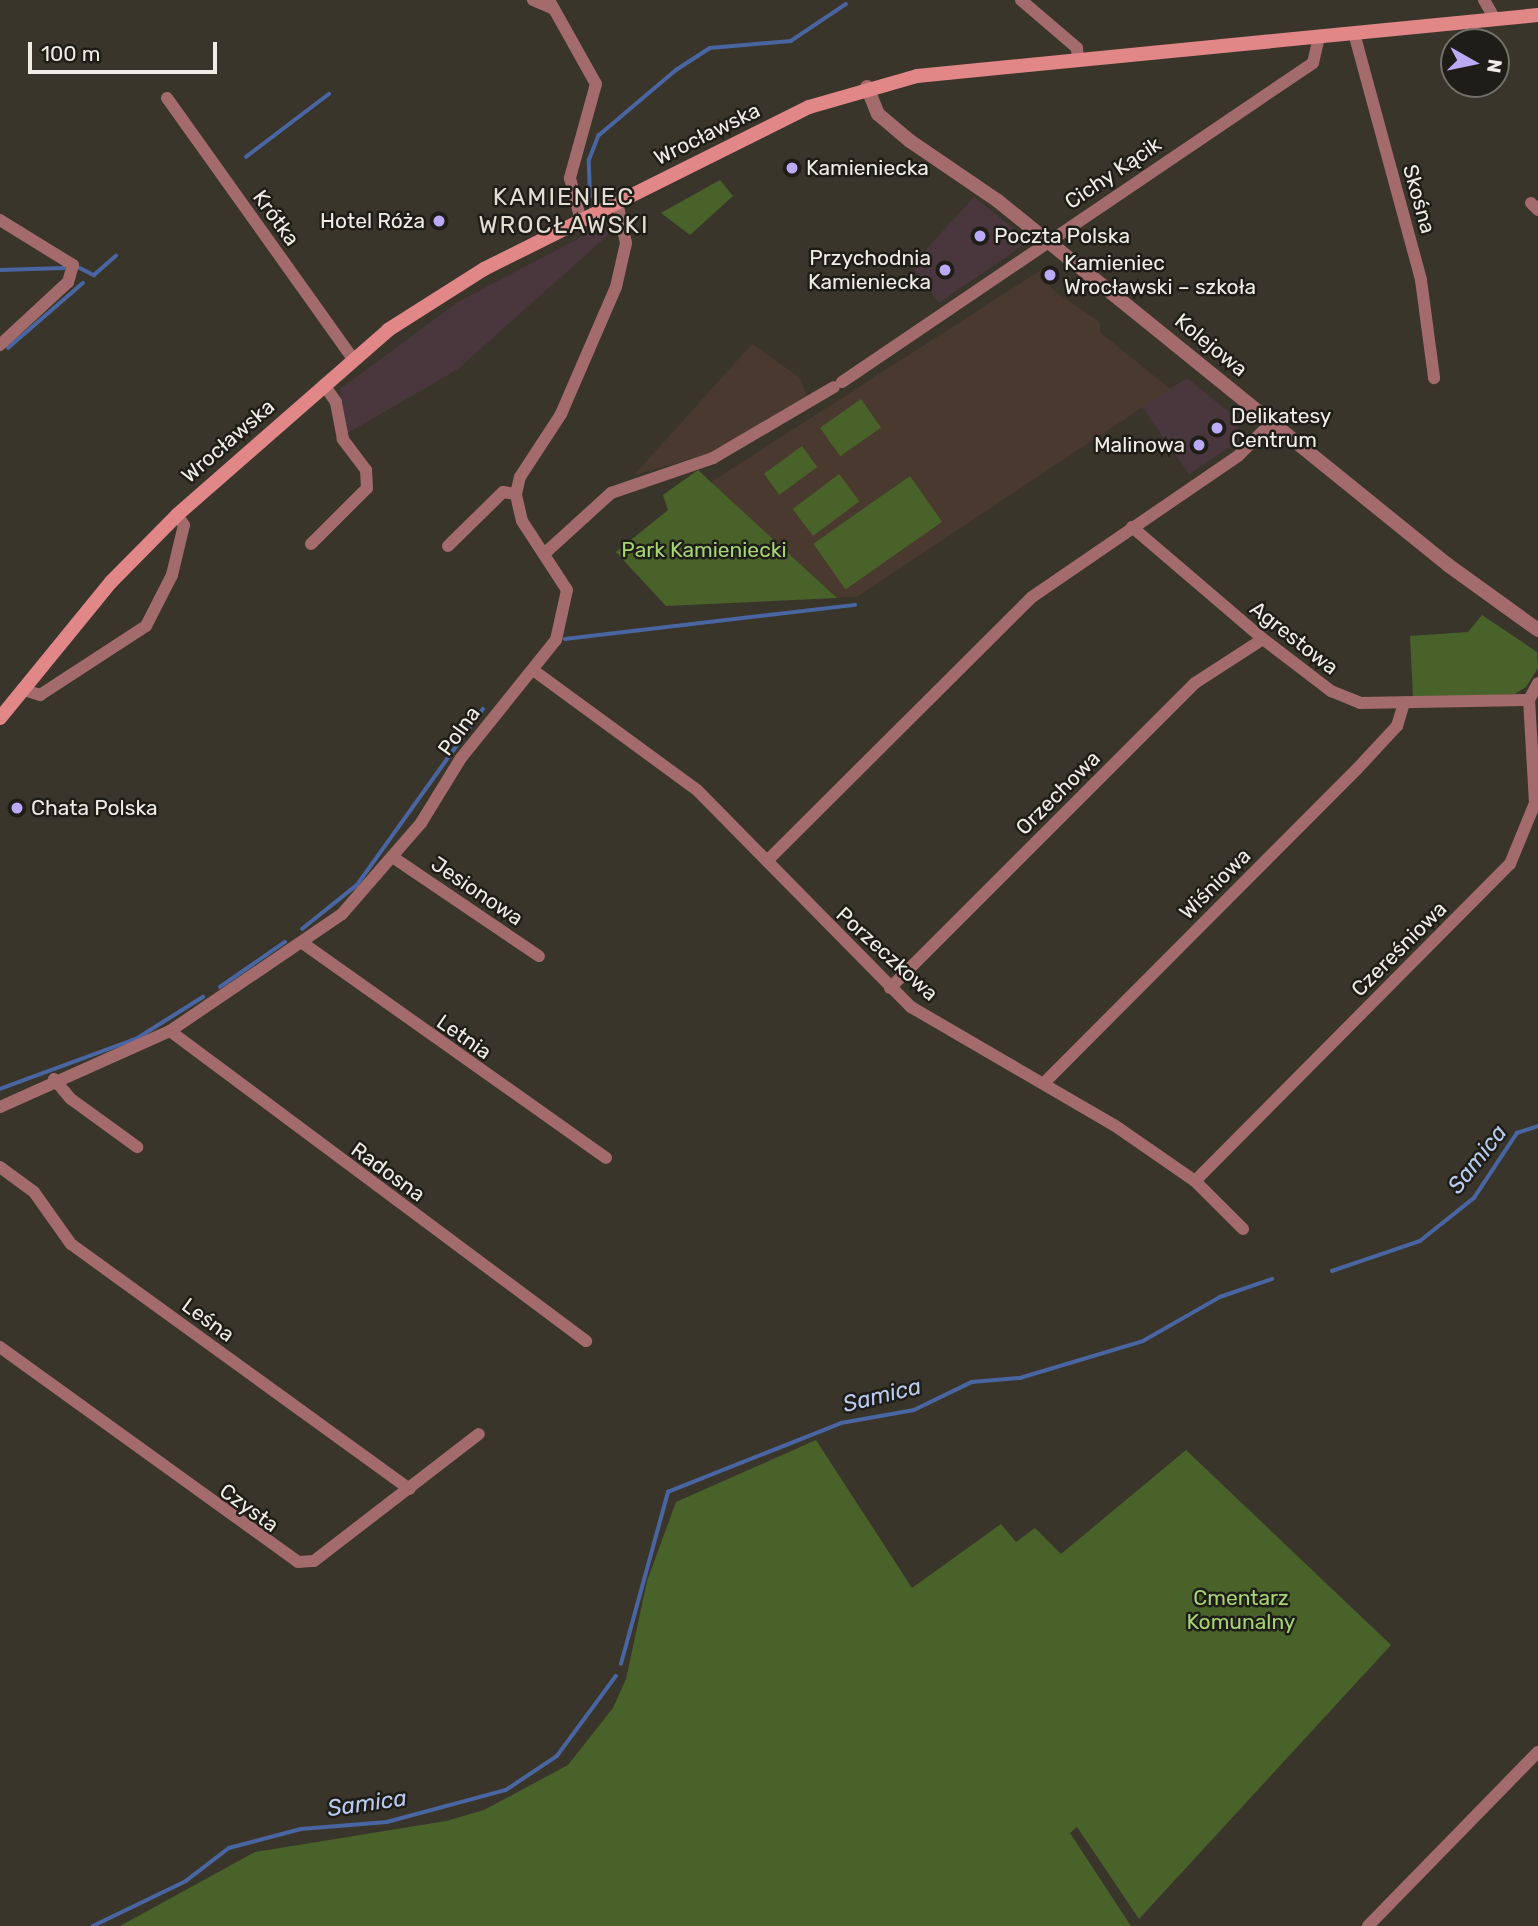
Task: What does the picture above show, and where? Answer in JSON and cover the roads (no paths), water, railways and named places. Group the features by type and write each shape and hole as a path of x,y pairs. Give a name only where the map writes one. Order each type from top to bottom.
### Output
{"main road":[{"name":"Wrocławska","path":"0,718 111,582 177,515 354,359 423,304 617,202 808,107 867,87 1078,60 1538,15"}],"street":[{"path":"533,0 550,4 596,84 570,178 582,220"},
{"path":"1021,0 1077,48 1078,60"},
{"path":"1484,0 1495,19"},
{"name":"Skośna","path":"1354,33 1422,280 1434,378"},
{"name":"Cichy Kącik","path":"544,554 611,493 719,456 838,384 1047,240 1313,63 1319,36"},
{"name":"Kolejowa","path":"867,87 878,114 902,135 1047,240 1272,422 1538,630"},
{"name":"Krótka","path":"167,99 354,359"},
{"path":"449,546 503,492 516,494 520,477 561,414 616,287 626,243 617,202"},
{"path":"0,220 73,265 68,282 0,345"},
{"path":"311,544 367,488 366,470 343,439 336,402 324,385"},
{"path":"767,861 1032,597 1239,454 1272,422"},
{"name":"Polna","path":"0,1107 54,1079 170,1031 304,944 394,858 461,758 556,640 568,603 544,554 522,521 516,494"},
{"path":"24,690 40,695 146,626 172,575 184,526 177,515"},
{"name":"Agrestowa","path":"1132,527 1263,639 1331,691 1360,703 1403,706 1529,700"},
{"name":"Orzechowa","path":"890,988 1195,682 1263,639"},
{"name":"Porzeczkowa","path":"533,670 697,790 911,1007 1044,1083 1195,1181 1242,1229"},
{"path":"1529,700 1538,683"},
{"name":"Czereśniowa","path":"1195,1181 1510,864 1535,803 1529,700"},
{"name":"Wiśniowa","path":"1044,1083 1357,769 1397,726 1403,706"},
{"name":"Jesionowa","path":"394,858 539,957"},
{"name":"Letnia","path":"304,944 606,1158"},
{"name":"Radosna","path":"170,1031 586,1341"},
{"path":"54,1079 71,1099 137,1147"},
{"name":"Leśna","path":"0,1167 34,1192 71,1244 410,1489"},
{"name":"Czysta","path":"0,1347 298,1562 314,1560 479,1434"},
{"path":"1368,1926 1538,1752"}],"waterway":[{"path":"590,197 589,160 598,136 676,70 710,48 791,41 846,4"},
{"path":"246,157 329,94"},
{"path":"80,268 94,275 116,256"},
{"path":"0,270 64,268"},
{"path":"8,348 83,283"},
{"path":"565,639 855,605"},
{"path":"302,929 357,885 483,709"},
{"path":"220,987 285,942"},
{"path":"0,1089 136,1039 203,997"},
{"name":"Samica","path":"1332,1271 1420,1241 1474,1198 1517,1133 1538,1126"},
{"name":"Samica","path":"621,1664 668,1492 841,1423 914,1410 972,1382 1020,1378 1143,1341 1220,1297 1272,1279"},
{"name":"Samica","path":"93,1926 186,1881 229,1848 301,1829 387,1822 506,1790 557,1756 616,1676"}],"place":[{"name":"Kamieniecka","path":"792,168"},
{"name":"Hotel Róża","path":"439,221"},
{"name":"Poczta Polska","path":"980,236"},
{"name":"Przychodnia Kamieniecka","path":"945,270"},
{"name":"Kamieniec Wrocławski – szkoła","path":"1050,275"},
{"name":"Delikatesy Centrum","path":"1217,428"},
{"name":"Malinowa","path":"1199,445"},
{"name":"Chata Polska","path":"17,808"}],"district":[{"name":"KAMIENIEC WROCŁAWSKI","path":"564,212"}],"park label":[{"name":"Park Kamieniecki","path":"704,550"},
{"name":"Cmentarz Komunalny","path":"1241,1610"}]}
